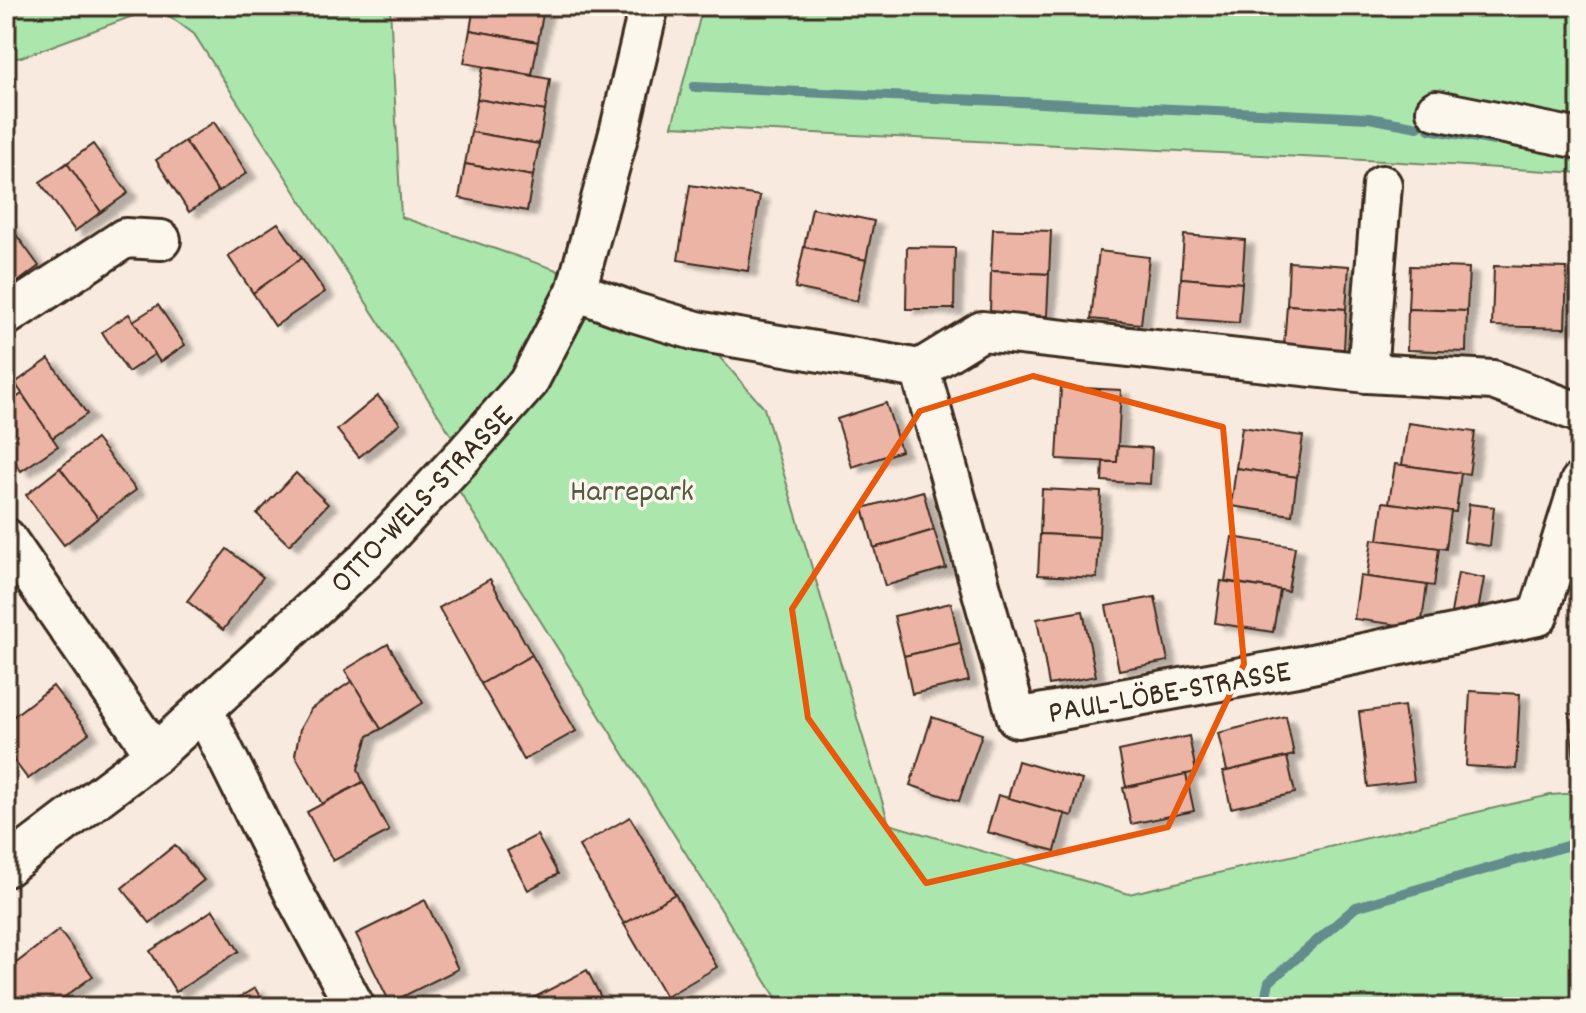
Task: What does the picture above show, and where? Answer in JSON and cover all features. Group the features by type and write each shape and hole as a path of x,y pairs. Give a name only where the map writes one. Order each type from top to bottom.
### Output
{"street":[{"name":"OTTO-WELS-STRASSE","path":"6,867 155,754 365,561 528,383 576,291 619,133 649,6"},
{"path":"1436,110 1580,139"},
{"path":"1367,373 1382,185"},
{"path":"6,316 125,238 161,240"},
{"path":"576,291 697,331 920,369 982,331 1367,373 1493,380 1580,413"},
{"name":"PAUL-LÖBE-STRASSE","path":"920,369 1017,718 1302,666 1538,616 1580,482"},
{"path":"6,538 155,754"},
{"path":"203,709 295,895 355,1007"}],"highlighted area":[{"path":"1033,376 1223,427 1244,664 1168,827 926,883 808,718 792,609 920,411"}],"green space":[{"name":"Harrepark","path":"6,6 390,6 401,217 557,270 576,291 697,331 764,408 889,824 1129,894 1550,795 1580,793 1580,1007 782,1007 448,473 464,455 194,34 157,7 22,57 6,60"},
{"path":"703,6 1580,6 1580,173 672,126"}],"building":[{"path":"474,6 544,8 538,42 470,30"},
{"path":"470,30 538,42 532,75 464,63"},
{"path":"483,67 550,79 545,111 477,99"},
{"path":"477,99 545,111 539,144 471,132"},
{"path":"214,122 247,173 218,192 185,141"},
{"path":"471,132 539,144 533,176 465,164"},
{"path":"185,141 218,192 189,212 156,160"},
{"path":"93,144 128,193 101,212 67,163"},
{"path":"67,163 101,212 75,231 40,182"},
{"path":"465,164 533,176 527,211 459,198"},
{"path":"690,185 760,196 748,271 678,260"},
{"path":"812,208 874,221 866,260 804,247"},
{"path":"6,221 39,266 6,291"},
{"path":"278,223 302,258 253,293 228,256"},
{"path":"993,229 1051,231 1049,274 991,271"},
{"path":"1184,235 1245,240 1242,283 1181,278"},
{"path":"804,247 866,260 857,301 795,288"},
{"path":"907,247 955,248 954,309 906,309"},
{"path":"1099,251 1149,257 1141,324 1091,319"},
{"path":"302,258 325,292 275,326 253,293"},
{"path":"1289,262 1349,266 1346,309 1287,305"},
{"path":"1410,266 1469,268 1467,311 1408,309"},
{"path":"1494,266 1567,268 1565,328 1492,326"},
{"path":"991,271 1049,274 1047,316 990,313"},
{"path":"1181,278 1242,283 1239,323 1178,318"},
{"path":"158,305 185,345 160,362 133,321"},
{"path":"1287,305 1346,309 1344,349 1284,346"},
{"path":"1408,309 1467,311 1466,352 1407,350"},
{"path":"129,314 155,354 128,372 102,332"},
{"path":"49,359 87,414 52,438 15,383"},
{"path":"1061,387 1121,390 1117,462 1057,459"},
{"path":"22,394 58,446 21,471 6,449 6,405"},
{"path":"378,396 400,423 359,457 337,430"},
{"path":"886,403 901,451 852,467 837,419"},
{"path":"1408,423 1475,432 1469,474 1402,465"},
{"path":"1242,427 1303,436 1297,477 1236,468"},
{"path":"96,439 136,490 98,518 60,468"},
{"path":"1118,446 1152,448 1150,484 1102,481 1103,462 1117,462"},
{"path":"1395,464 1461,473 1456,512 1389,503"},
{"path":"60,468 98,518 64,545 26,495"},
{"path":"1236,468 1297,477 1292,515 1231,506"},
{"path":"296,473 328,504 289,545 257,514"},
{"path":"1042,489 1101,492 1099,537 1040,534"},
{"path":"923,491 934,530 874,548 863,508"},
{"path":"1383,502 1451,511 1446,549 1378,540"},
{"path":"1469,504 1494,507 1490,546 1464,542"},
{"path":"934,530 946,568 885,586 874,548"},
{"path":"1040,534 1099,537 1097,578 1038,575"},
{"path":"1232,537 1295,547 1288,591 1225,581"},
{"path":"1372,539 1439,548 1434,586 1367,577"},
{"path":"227,549 263,577 223,630 187,601"},
{"path":"1458,573 1484,578 1477,617 1451,613"},
{"path":"1360,576 1427,585 1421,628 1354,619"},
{"path":"490,579 532,655 481,684 439,608"},
{"path":"1221,581 1280,590 1273,632 1215,623"},
{"path":"1155,597 1168,661 1119,670 1106,606"},
{"path":"951,603 960,643 904,656 894,616"},
{"path":"1083,611 1096,676 1049,685 1037,619"},
{"path":"960,643 969,681 912,694 904,656"},
{"path":"388,644 423,703 381,729 345,670"},
{"path":"532,655 576,731 524,760 481,684"},
{"path":"352,681 381,729 368,736 358,769 363,782 322,804 295,755 300,729 311,709"},
{"path":"53,686 89,733 28,779 6,750 6,722"},
{"path":"1470,691 1520,694 1516,769 1466,766"},
{"path":"1404,706 1414,781 1368,787 1359,712"},
{"path":"1580,713 1580,779 1576,779 1569,714"},
{"path":"1286,716 1294,755 1227,771 1218,733"},
{"path":"932,717 982,734 959,801 910,785"},
{"path":"1189,736 1196,772 1126,787 1119,751"},
{"path":"1287,757 1295,793 1231,808 1223,772"},
{"path":"1018,761 1082,780 1072,816 1008,798"},
{"path":"1186,774 1194,811 1131,824 1123,788"},
{"path":"363,782 389,831 333,861 307,812"},
{"path":"998,795 1065,814 1055,851 987,832"},
{"path":"630,817 675,894 624,924 579,846"},
{"path":"537,835 558,874 528,890 507,851"},
{"path":"175,845 204,880 150,923 122,888"},
{"path":"675,894 717,967 666,997 624,924"},
{"path":"425,900 458,969 390,1003 356,934"},
{"path":"213,910 239,951 176,992 150,951"},
{"path":"59,930 93,976 51,1007 6,1007 6,971"},
{"path":"587,970 606,1007 516,1007"},
{"path":"255,988 266,1007 223,1007"}],"waterway":[{"path":"694,87 1369,118 1418,127"},
{"path":"1429,129 1494,141"},
{"path":"1263,1007 1269,982 1356,907 1580,842"}]}
